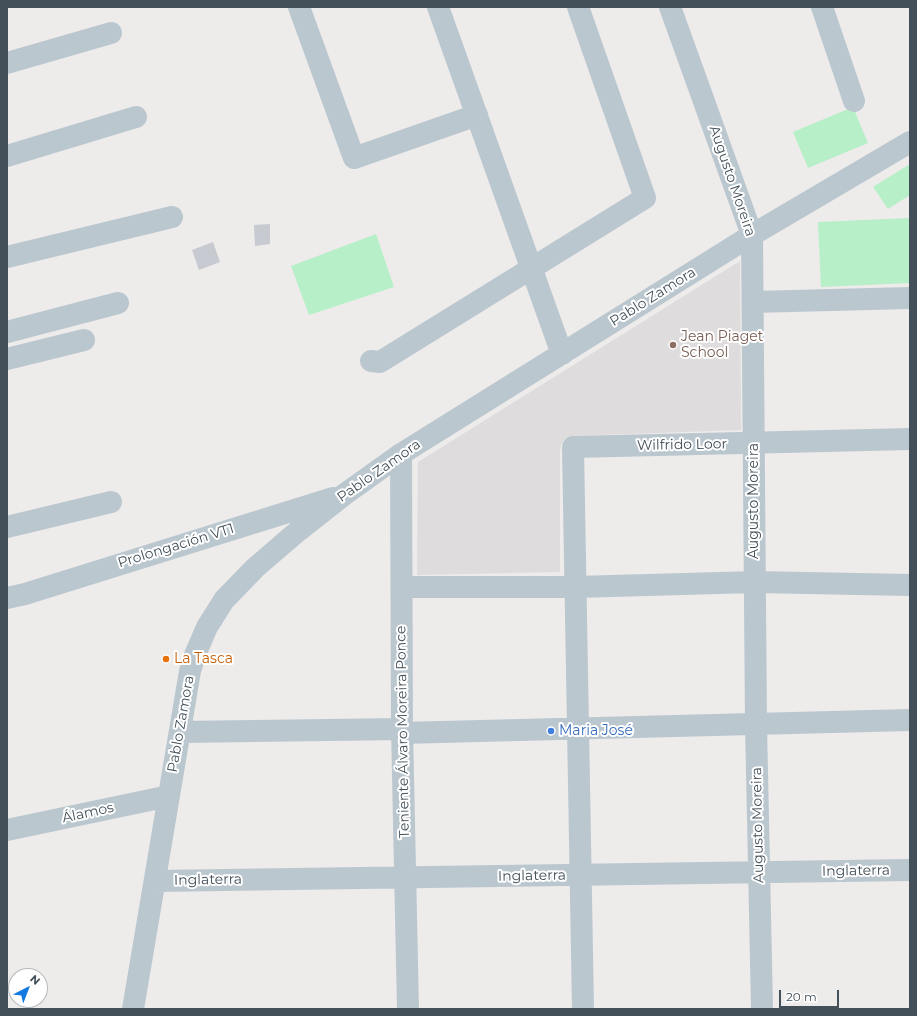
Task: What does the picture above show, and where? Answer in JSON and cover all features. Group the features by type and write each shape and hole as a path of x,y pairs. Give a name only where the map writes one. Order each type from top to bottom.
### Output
{"street":[{"path":"299,7 354,158 477,115"},
{"path":"438,7 562,354"},
{"path":"371,361 380,362 646,198 578,7"},
{"name":"Augusto Moreira","path":"670,7 752,235 756,724 762,1009"},
{"path":"822,7 854,101"},
{"path":"7,63 111,33"},
{"path":"7,156 136,117"},
{"name":"Pablo Zamora","path":"133,1009 190,671 207,627 215,612 224,600 255,568 298,531 345,494 402,454 752,235 910,142"},
{"path":"7,257 172,217"},
{"path":"753,302 910,298"},
{"path":"7,332 118,303"},
{"path":"7,359 84,340"},
{"name":"Wilfrido Loor","path":"576,587 573,447 910,439"},
{"name":"Teniente Álvaro Moreira Ponce","path":"402,454 402,731 408,1009"},
{"name":"Prolongación VT1","path":"7,598 345,494"},
{"path":"7,526 111,502"},
{"path":"402,587 576,587 755,582 910,585"},
{"path":"576,587 577,728 583,1009"},
{"path":"180,732 402,731 910,720"},
{"name":"Álamos","path":"7,830 169,796"},
{"name":"Inglaterra","path":"155,881 910,870"}],"shaded area":[{"name":"Jean Piaget School","path":"740,261 741,430 571,436 565,439 561,445 560,452 560,572 417,575 418,462"}],"green space":[{"path":"853,107 868,143 808,168 793,132"},
{"path":"910,164 910,195 888,209 873,187"},
{"path":"910,218 910,283 821,287 818,222"},
{"path":"376,234 394,287 309,315 291,266"}],"building":[{"path":"270,224 270,244 255,246 254,225"},
{"path":"213,242 220,262 199,270 192,250"}],"place":[{"name":"Jean Piaget School","path":"673,345"},
{"name":"La Tasca","path":"166,659"},
{"name":"Maria José","path":"551,731"}]}
